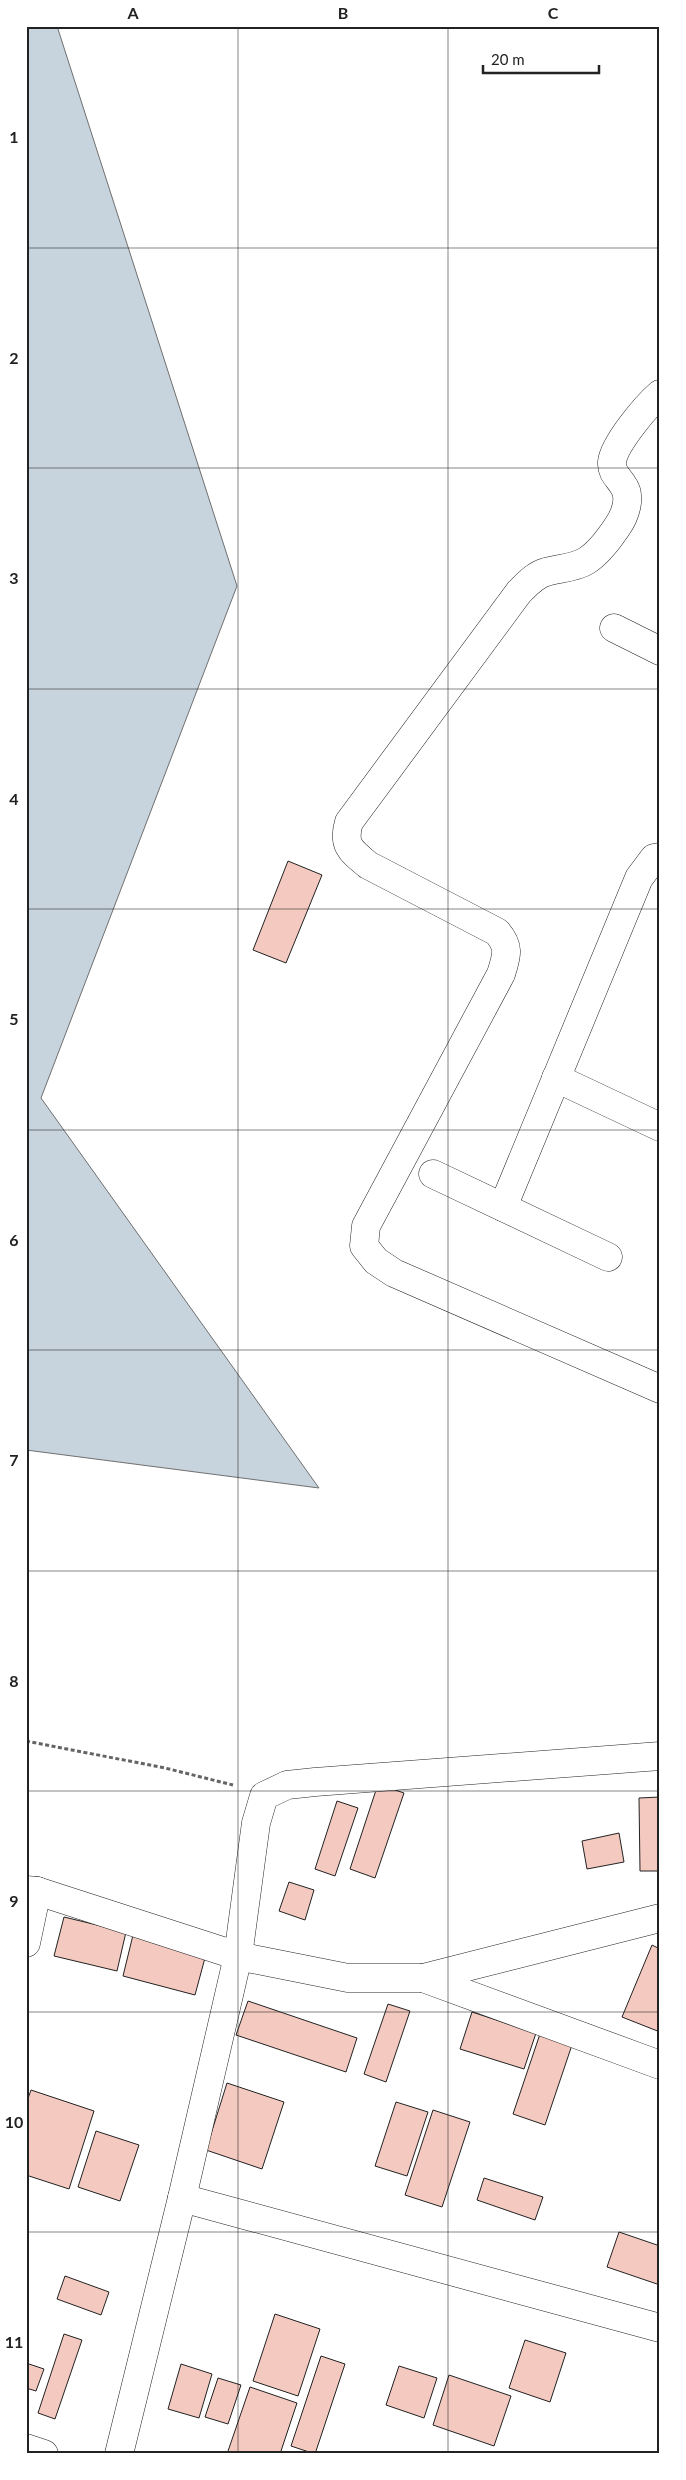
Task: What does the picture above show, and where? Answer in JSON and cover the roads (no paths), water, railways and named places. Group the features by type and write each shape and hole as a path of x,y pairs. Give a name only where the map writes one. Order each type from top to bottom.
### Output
{"street":[{"path":"660,394 649,404 622,442 612,462 614,473 625,487 628,499 618,526 598,551 586,561 544,572 530,580 519,592 349,822 345,835 351,850 368,864 497,932 504,941 507,954 501,974 366,1226 364,1246 376,1261 394,1272 660,1389"},
{"path":"614,628 660,651"},
{"path":"503,1207 639,878 654,858 660,857"},
{"path":"556,1078 660,1126"},
{"path":"433,1174 608,1257"},
{"path":"119,2454 182,2198 238,1956 256,1823 264,1796 287,1785 315,1782 660,1756"},
{"path":"26,1943 32,1890 238,1956 348,1978 423,1978 660,1918"},
{"path":"423,1978 660,2065"},
{"path":"182,2198 660,2328"},
{"path":"26,2448 44,2454"}]}
